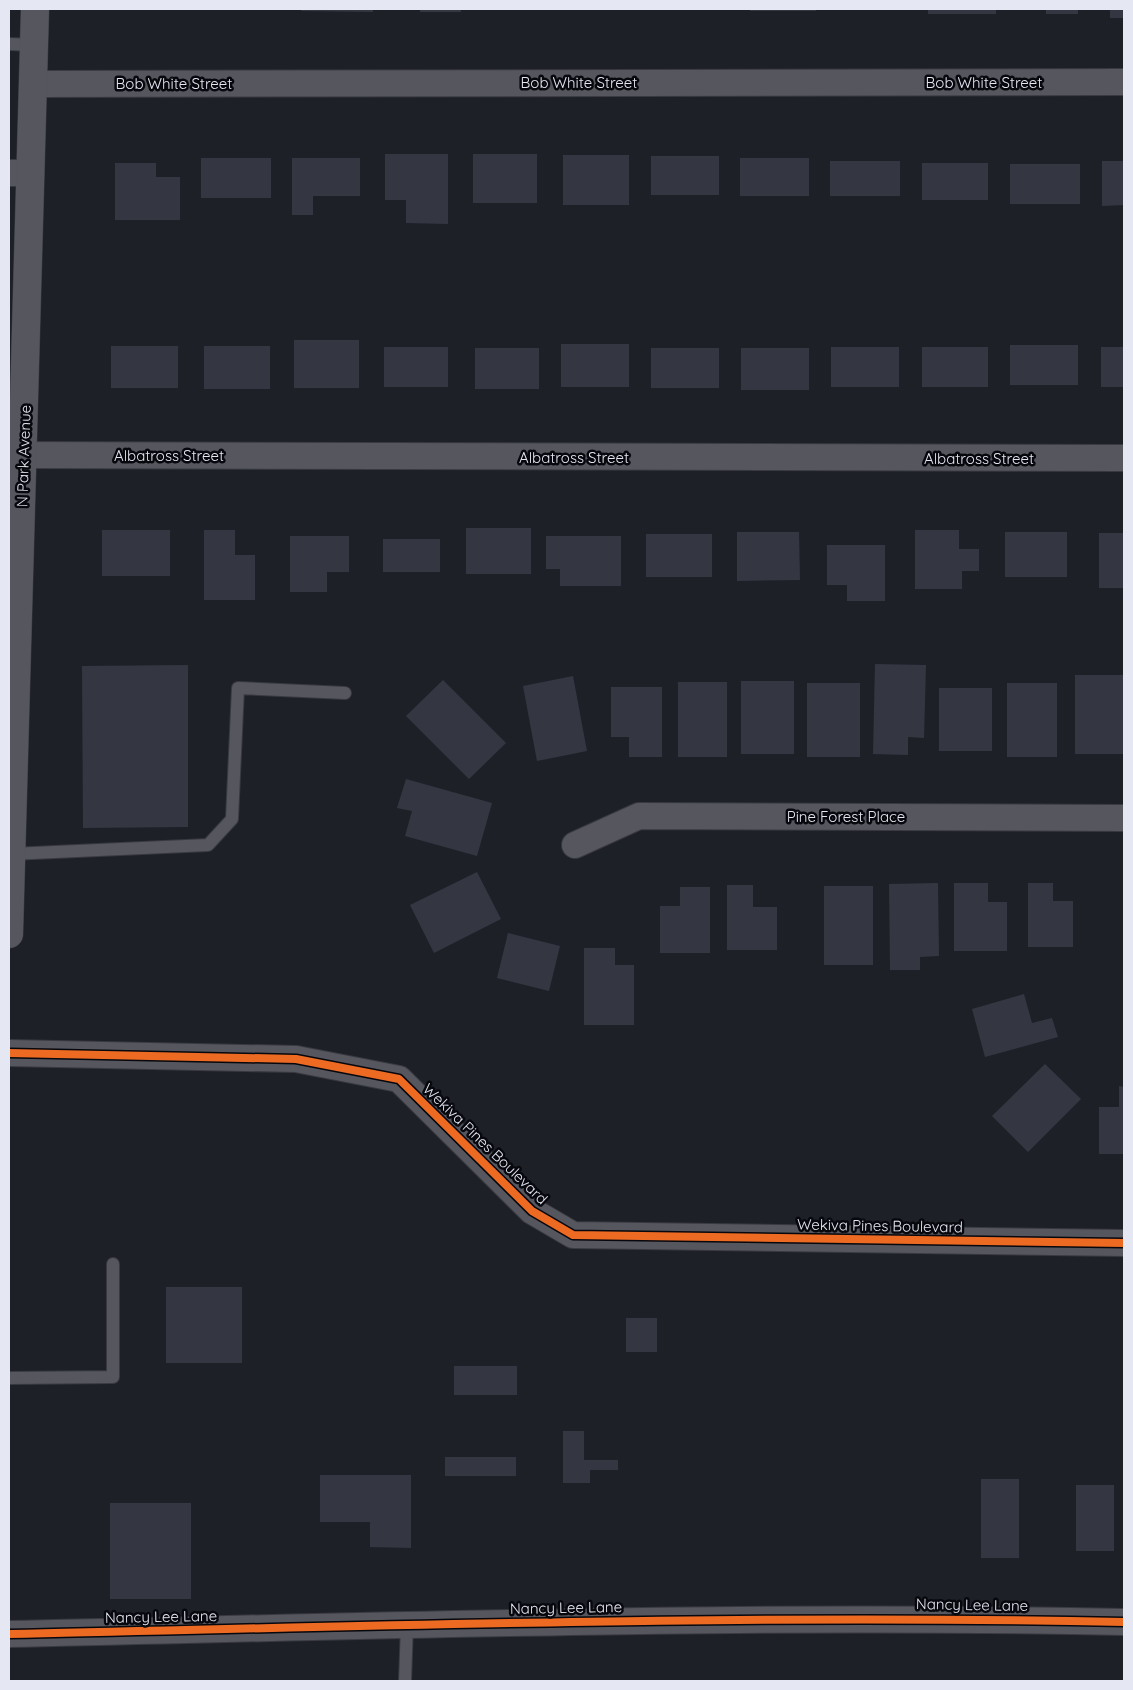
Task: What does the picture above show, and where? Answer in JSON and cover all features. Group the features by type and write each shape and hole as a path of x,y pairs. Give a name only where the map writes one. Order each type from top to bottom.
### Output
{"main road":[{"name":"N Park Avenue","path":"9,934 16,495 24,455 20,173 33,84 22,45 35,9"}],"street":[{"name":"Bob White Street","path":"33,84 1124,82"},
{"name":"Albatross Street","path":"24,455 1124,458"},
{"name":"Pine Forest Place","path":"575,845 639,816 1124,818"},
{"name":"Wekiva Pines Boulevard","path":"9,1053 296,1059 399,1079 532,1211 573,1235 1124,1243"},
{"name":"Nancy Lee Lane","path":"9,1634 407,1625 944,1618 1124,1622"}],"lane":[{"path":"11,854 208,845 232,819 238,688 345,693"},
{"path":"9,1378 113,1377 114,1264"},
{"path":"405,1681 407,1625"}],"building":[{"path":"301,9 373,9 373,12 301,11"},
{"path":"420,9 461,9 461,12 420,12"},
{"path":"750,9 816,9 816,11 750,11"},
{"path":"928,9 996,9 996,14 928,14"},
{"path":"1046,9 1078,9 1078,14 1046,14"},
{"path":"1110,9 1124,9 1124,18 1110,18"},
{"path":"385,154 448,154 448,224 406,223 406,200 385,200"},
{"path":"473,154 537,154 537,203 473,203"},
{"path":"563,155 629,155 629,205 563,205"},
{"path":"651,156 719,156 719,195 651,195"},
{"path":"201,158 271,158 271,198 201,198"},
{"path":"292,158 360,158 360,196 313,196 313,215 292,215"},
{"path":"740,158 809,158 809,196 740,196"},
{"path":"830,161 900,161 900,196 830,196"},
{"path":"1102,161 1124,161 1124,205 1102,206"},
{"path":"115,163 156,163 156,177 180,177 180,220 115,220"},
{"path":"922,163 988,163 988,200 922,200"},
{"path":"1010,164 1080,164 1080,204 1010,204"},
{"path":"294,340 359,340 359,388 294,388"},
{"path":"561,344 629,344 629,387 561,387"},
{"path":"1010,345 1078,345 1078,385 1010,385"},
{"path":"111,346 178,346 178,388 111,388"},
{"path":"204,346 270,346 270,389 204,389"},
{"path":"384,347 448,347 448,387 384,387"},
{"path":"831,347 899,347 899,387 831,387"},
{"path":"922,347 988,347 988,387 922,387"},
{"path":"1101,347 1124,347 1124,387 1101,387"},
{"path":"475,348 539,348 539,389 475,389"},
{"path":"651,348 719,348 719,388 651,388"},
{"path":"741,348 809,348 809,390 741,390"},
{"path":"466,528 531,528 531,574 466,574"},
{"path":"102,530 170,530 170,576 102,576"},
{"path":"204,530 235,530 235,555 255,555 255,600 204,600"},
{"path":"915,530 959,530 959,549 979,549 979,571 962,571 962,589 915,589"},
{"path":"737,532 799,532 800,580 737,581"},
{"path":"1005,532 1067,532 1067,577 1005,577"},
{"path":"1099,533 1124,533 1124,588 1099,588"},
{"path":"646,534 712,534 712,577 646,577"},
{"path":"290,536 349,536 349,572 327,572 327,592 290,592"},
{"path":"546,536 621,536 621,586 560,586 560,569 546,569"},
{"path":"383,539 440,539 440,572 383,572"},
{"path":"827,545 885,545 885,601 847,601 847,585 827,585"},
{"path":"875,664 926,665 924,738 908,737 908,755 873,754"},
{"path":"188,665 188,827 83,828 82,666"},
{"path":"1075,675 1123,675 1123,754 1075,754"},
{"path":"573,676 587,751 537,761 523,686"},
{"path":"443,680 506,743 469,779 406,716"},
{"path":"741,681 794,681 794,754 741,754"},
{"path":"678,682 727,682 727,757 678,757"},
{"path":"807,683 860,683 860,757 807,757"},
{"path":"1007,683 1057,683 1057,757 1007,757"},
{"path":"611,687 662,687 662,757 629,757 629,737 611,737"},
{"path":"939,688 992,688 992,751 939,751"},
{"path":"406,779 492,803 477,856 405,836 412,811 397,808"},
{"path":"477,872 501,919 434,953 410,905"},
{"path":"938,883 939,956 920,957 920,970 890,970 889,884"},
{"path":"954,883 988,883 988,902 1007,902 1007,951 954,951"},
{"path":"1028,883 1053,883 1053,901 1073,901 1073,947 1028,947"},
{"path":"727,885 753,885 753,907 777,907 777,950 727,950"},
{"path":"824,886 873,886 873,965 824,965"},
{"path":"680,887 710,887 710,953 660,953 660,906 680,906"},
{"path":"508,933 560,946 549,991 497,978"},
{"path":"584,948 615,948 615,965 634,965 634,1025 584,1025"},
{"path":"1024,994 1032,1023 1052,1018 1058,1037 985,1057 972,1009"},
{"path":"1045,1064 1081,1099 1028,1152 992,1116"},
{"path":"1119,1086 1124,1087 1124,1154 1099,1154 1099,1107 1119,1107"},
{"path":"166,1287 242,1287 242,1363 166,1363"},
{"path":"626,1318 657,1318 657,1352 626,1352"},
{"path":"454,1366 517,1366 517,1395 454,1395"},
{"path":"563,1431 584,1431 584,1460 618,1460 618,1470 590,1470 590,1483 563,1483"},
{"path":"445,1457 516,1457 516,1476 445,1476"},
{"path":"320,1475 411,1475 411,1548 370,1547 370,1522 320,1522"},
{"path":"981,1479 1019,1479 1019,1558 981,1558"},
{"path":"1076,1485 1114,1485 1114,1551 1076,1551"},
{"path":"110,1503 191,1503 191,1599 110,1599"}],"cycle path":[{"path":"9,1053 296,1059 399,1079 532,1211 573,1235 1124,1243"},
{"path":"9,1634 706,1620 845,1619 1124,1622"}]}
